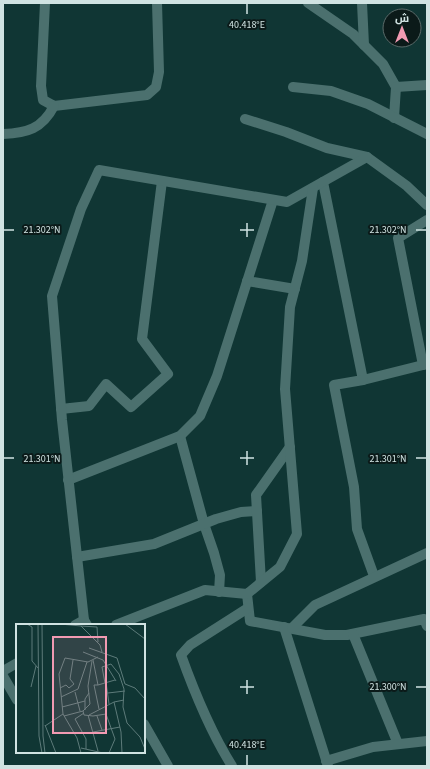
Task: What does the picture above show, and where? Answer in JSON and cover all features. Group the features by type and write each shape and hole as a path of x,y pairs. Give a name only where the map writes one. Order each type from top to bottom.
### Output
{"street":[{"path":"45,3 41,86 43,100 54,106 147,95 156,87 159,72 157,3"},
{"path":"308,3 353,34 383,64 396,87 394,118"},
{"path":"362,3 364,45"},
{"path":"396,87 427,85"},
{"path":"293,87 331,91 368,104 427,134"},
{"path":"3,134 21,133 36,127 48,117 54,106"},
{"path":"245,119 286,132 327,148 367,157 408,186 427,205"},
{"path":"82,623 77,557 61,409 52,296 81,210 99,170 287,202 367,157"},
{"path":"61,409 89,406 106,384 131,407 168,374 142,339 162,181"},
{"path":"323,182 363,380"},
{"path":"119,624 205,590 247,594 280,567 297,534 285,389 290,307 302,261 313,188"},
{"path":"68,480 180,436 200,416 217,376 273,200"},
{"path":"374,576 357,529 354,487 334,385 363,380 425,365 398,238 427,220"},
{"path":"247,281 294,289"},
{"path":"180,436 204,524 220,575 219,592"},
{"path":"261,582 256,495 290,447"},
{"path":"77,557 154,544 204,524 241,512 257,511"},
{"path":"288,628 315,605 374,576 427,553"},
{"path":"247,594 250,621 325,635 347,635 424,619 427,626"},
{"path":"232,766 202,711 180,655 190,645 248,608"},
{"path":"288,628 327,764 372,747 427,741"},
{"path":"353,634 398,744"},
{"path":"3,671 16,664"},
{"path":"3,676 16,698"},
{"path":"145,726 168,766"}]}
